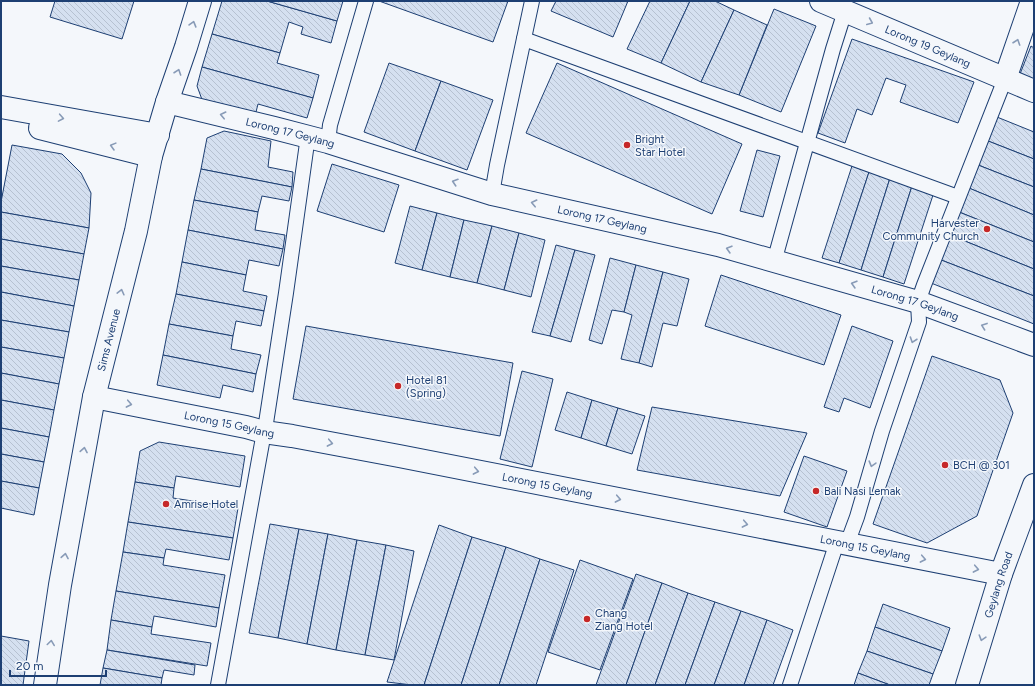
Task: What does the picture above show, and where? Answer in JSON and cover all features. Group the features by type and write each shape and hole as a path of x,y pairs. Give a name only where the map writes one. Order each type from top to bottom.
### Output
{"street":[{"name":"Sims Avenue","path":"45,685 60,585 94,397 136,231 151,156 200,1"},
{"name":"Lorong 19 Geylang","path":"821,1 1034,92"},
{"path":"1005,79 1032,1"},
{"name":"Lorong 17 Geylang","path":"167,102 318,139 492,194 718,245 918,302 1034,345"},
{"path":"1,107 158,135"},
{"path":"1,120 56,131 151,156"},
{"name":"Lorong 15 Geylang","path":"94,397 246,427 264,432 376,452 1001,574"},
{"name":"Geylang Road","path":"967,685 1001,574 1034,485"}],"lane":[{"path":"218,685 266,423 286,293 318,139 330,125 366,1"},
{"path":"492,194 532,1"},
{"path":"774,262 846,11"},
{"path":"524,39 958,197"},
{"path":"790,685 842,543 857,517 882,431 919,322 918,302 924,284 1005,79"}],"building":[{"path":"55,1 134,1 122,39 50,17"},
{"path":"222,1 267,1 337,21 331,43 301,34 303,27 289,22 280,53 212,34"},
{"path":"267,1 343,1 337,21"},
{"path":"379,1 508,1 493,42"},
{"path":"556,1 628,1 613,37 551,11"},
{"path":"650,1 690,1 661,63 627,49"},
{"path":"690,1 715,1 734,10 701,82 661,63"},
{"path":"774,9 816,26 781,112 739,95"},
{"path":"734,10 767,25 739,95 701,82"},
{"path":"212,34 280,53 277,63 319,75 313,98 202,67"},
{"path":"852,39 974,82 958,123 900,102 906,85 886,78 872,115 857,109 845,143 818,133"},
{"path":"1031,46 1034,48 1034,79 1020,74"},
{"path":"389,63 441,81 415,151 364,132"},
{"path":"557,63 742,144 712,214 526,133"},
{"path":"202,67 313,98 307,118 258,104 254,120 204,105 197,86"},
{"path":"441,81 493,100 467,170 415,151"},
{"path":"992,115 1034,132 1034,159 983,139"},
{"path":"224,131 271,141 268,167 293,172 292,187 201,169 207,138"},
{"path":"983,139 1034,159 1034,187 973,163"},
{"path":"12,145 62,154 81,173 91,193 89,228 1,212 1,202"},
{"path":"757,150 780,156 763,217 740,211"},
{"path":"973,163 1034,187 1034,215 964,186"},
{"path":"332,164 399,185 384,232 317,211"},
{"path":"852,166 869,172 839,263 822,258"},
{"path":"201,169 292,187 289,201 262,196 258,212 194,200"},
{"path":"869,172 890,178 861,270 839,263"},
{"path":"890,178 912,186 883,277 861,270"},
{"path":"912,186 934,192 904,284 883,277"},
{"path":"964,186 1034,215 1034,242 954,210"},
{"path":"194,200 258,212 255,230 285,235 283,249 188,230"},
{"path":"410,206 437,213 422,270 395,263"},
{"path":"954,210 1034,242 1034,269 945,233"},
{"path":"1,212 89,228 84,254 1,239"},
{"path":"437,213 464,220 450,277 422,270"},
{"path":"464,220 492,226 477,283 450,277"},
{"path":"492,226 519,233 504,290 477,283"},
{"path":"188,230 283,249 279,266 249,260 246,275 182,262"},
{"path":"519,233 545,240 531,297 504,290"},
{"path":"945,233 1034,269 1034,296 936,258"},
{"path":"1,239 84,254 79,280 1,266"},
{"path":"556,245 575,250 550,336 532,332"},
{"path":"575,250 595,255 571,342 550,336"},
{"path":"610,258 636,265 624,312 612,310 602,344 589,340"},
{"path":"936,258 1034,296 1034,324 926,281"},
{"path":"182,262 246,275 243,291 267,296 264,311 176,294"},
{"path":"636,265 663,272 639,363 621,359 632,315 624,312"},
{"path":"1,266 79,280 74,306 1,292"},
{"path":"663,272 689,279 677,326 663,323 652,367 639,363"},
{"path":"721,275 841,315 824,365 705,326"},
{"path":"1,292 74,306 69,332 1,320"},
{"path":"176,294 264,311 261,326 236,321 233,336 169,324"},
{"path":"1,320 69,332 64,358 1,347"},
{"path":"169,324 233,336 231,349 261,355 256,374 163,355"},
{"path":"306,326 513,363 500,436 293,399"},
{"path":"852,326 893,341 870,408 844,398 839,412 824,407"},
{"path":"1,347 64,358 59,384 1,373"},
{"path":"163,355 256,374 253,392 223,385 220,398 157,385"},
{"name":"BCH @ 301","path":"932,356 1000,380 1013,413 977,516 927,543 873,524"},
{"path":"522,371 553,379 532,467 500,459"},
{"path":"1,373 59,384 54,410 1,400"},
{"path":"567,392 592,400 581,438 555,430"},
{"path":"1,400 54,410 49,437 1,428"},
{"path":"592,400 618,408 606,446 581,438"},
{"path":"652,407 807,433 780,496 637,470"},
{"path":"618,408 645,416 632,454 606,446"},
{"path":"1,428 49,437 44,462 1,454"},
{"path":"159,442 245,456 240,487 176,476 174,488 135,482 140,451"},
{"path":"1,454 44,462 39,488 1,481"},
{"name":"Bali Nasi Lemak","path":"804,456 847,471 827,527 784,512"},
{"path":"1,481 39,488 34,515 1,508"},
{"path":"135,482 174,488 173,498 238,508 233,538 128,522"},
{"path":"128,522 233,538 229,560 166,549 164,558 123,552"},
{"path":"270,524 299,529 278,638 249,633"},
{"path":"439,525 472,537 424,685 387,682"},
{"path":"299,529 328,534 307,644 278,638"},
{"path":"328,534 357,540 336,650 307,644"},
{"path":"472,537 506,547 461,685 424,685"},
{"path":"357,540 386,545 365,655 336,650"},
{"path":"386,545 414,551 394,660 365,655"},
{"path":"506,547 540,559 499,685 461,685"},
{"path":"123,552 164,558 163,565 225,575 219,608 116,591"},
{"path":"540,559 574,570 536,685 499,685"},
{"path":"580,560 633,579 600,670 548,652"},
{"path":"636,574 662,583 626,685 596,685"},
{"path":"662,583 688,593 655,685 626,685"},
{"path":"116,591 219,608 216,627 154,616 152,627 111,620"},
{"path":"688,593 715,602 685,685 655,685"},
{"path":"715,602 741,611 714,685 685,685"},
{"path":"883,604 950,628 942,651 875,627"},
{"path":"741,611 767,620 744,685 714,685"},
{"path":"111,620 152,627 151,634 211,643 207,666 107,650"},
{"path":"767,620 793,630 773,685 744,685"},
{"path":"875,627 942,651 933,674 867,651"},
{"path":"1,636 29,641 23,685 1,685"},
{"path":"107,650 195,665 194,675 164,670 162,678 103,668"},
{"path":"867,651 933,674 929,685 890,685 858,673"},
{"path":"103,668 162,678 161,685 100,685"},
{"path":"858,673 890,685 854,685"}],"place":[{"name":"Bright Star Hotel","path":"627,145"},
{"name":"Harvester Community Church","path":"987,229"},
{"name":"Hotel 81 (Spring)","path":"398,386"},
{"name":"BCH @ 301","path":"945,465"},
{"name":"Bali Nasi Lemak","path":"816,491"},
{"name":"Amrise Hotel","path":"166,504"},
{"name":"Chang Ziang Hotel","path":"587,619"}]}
